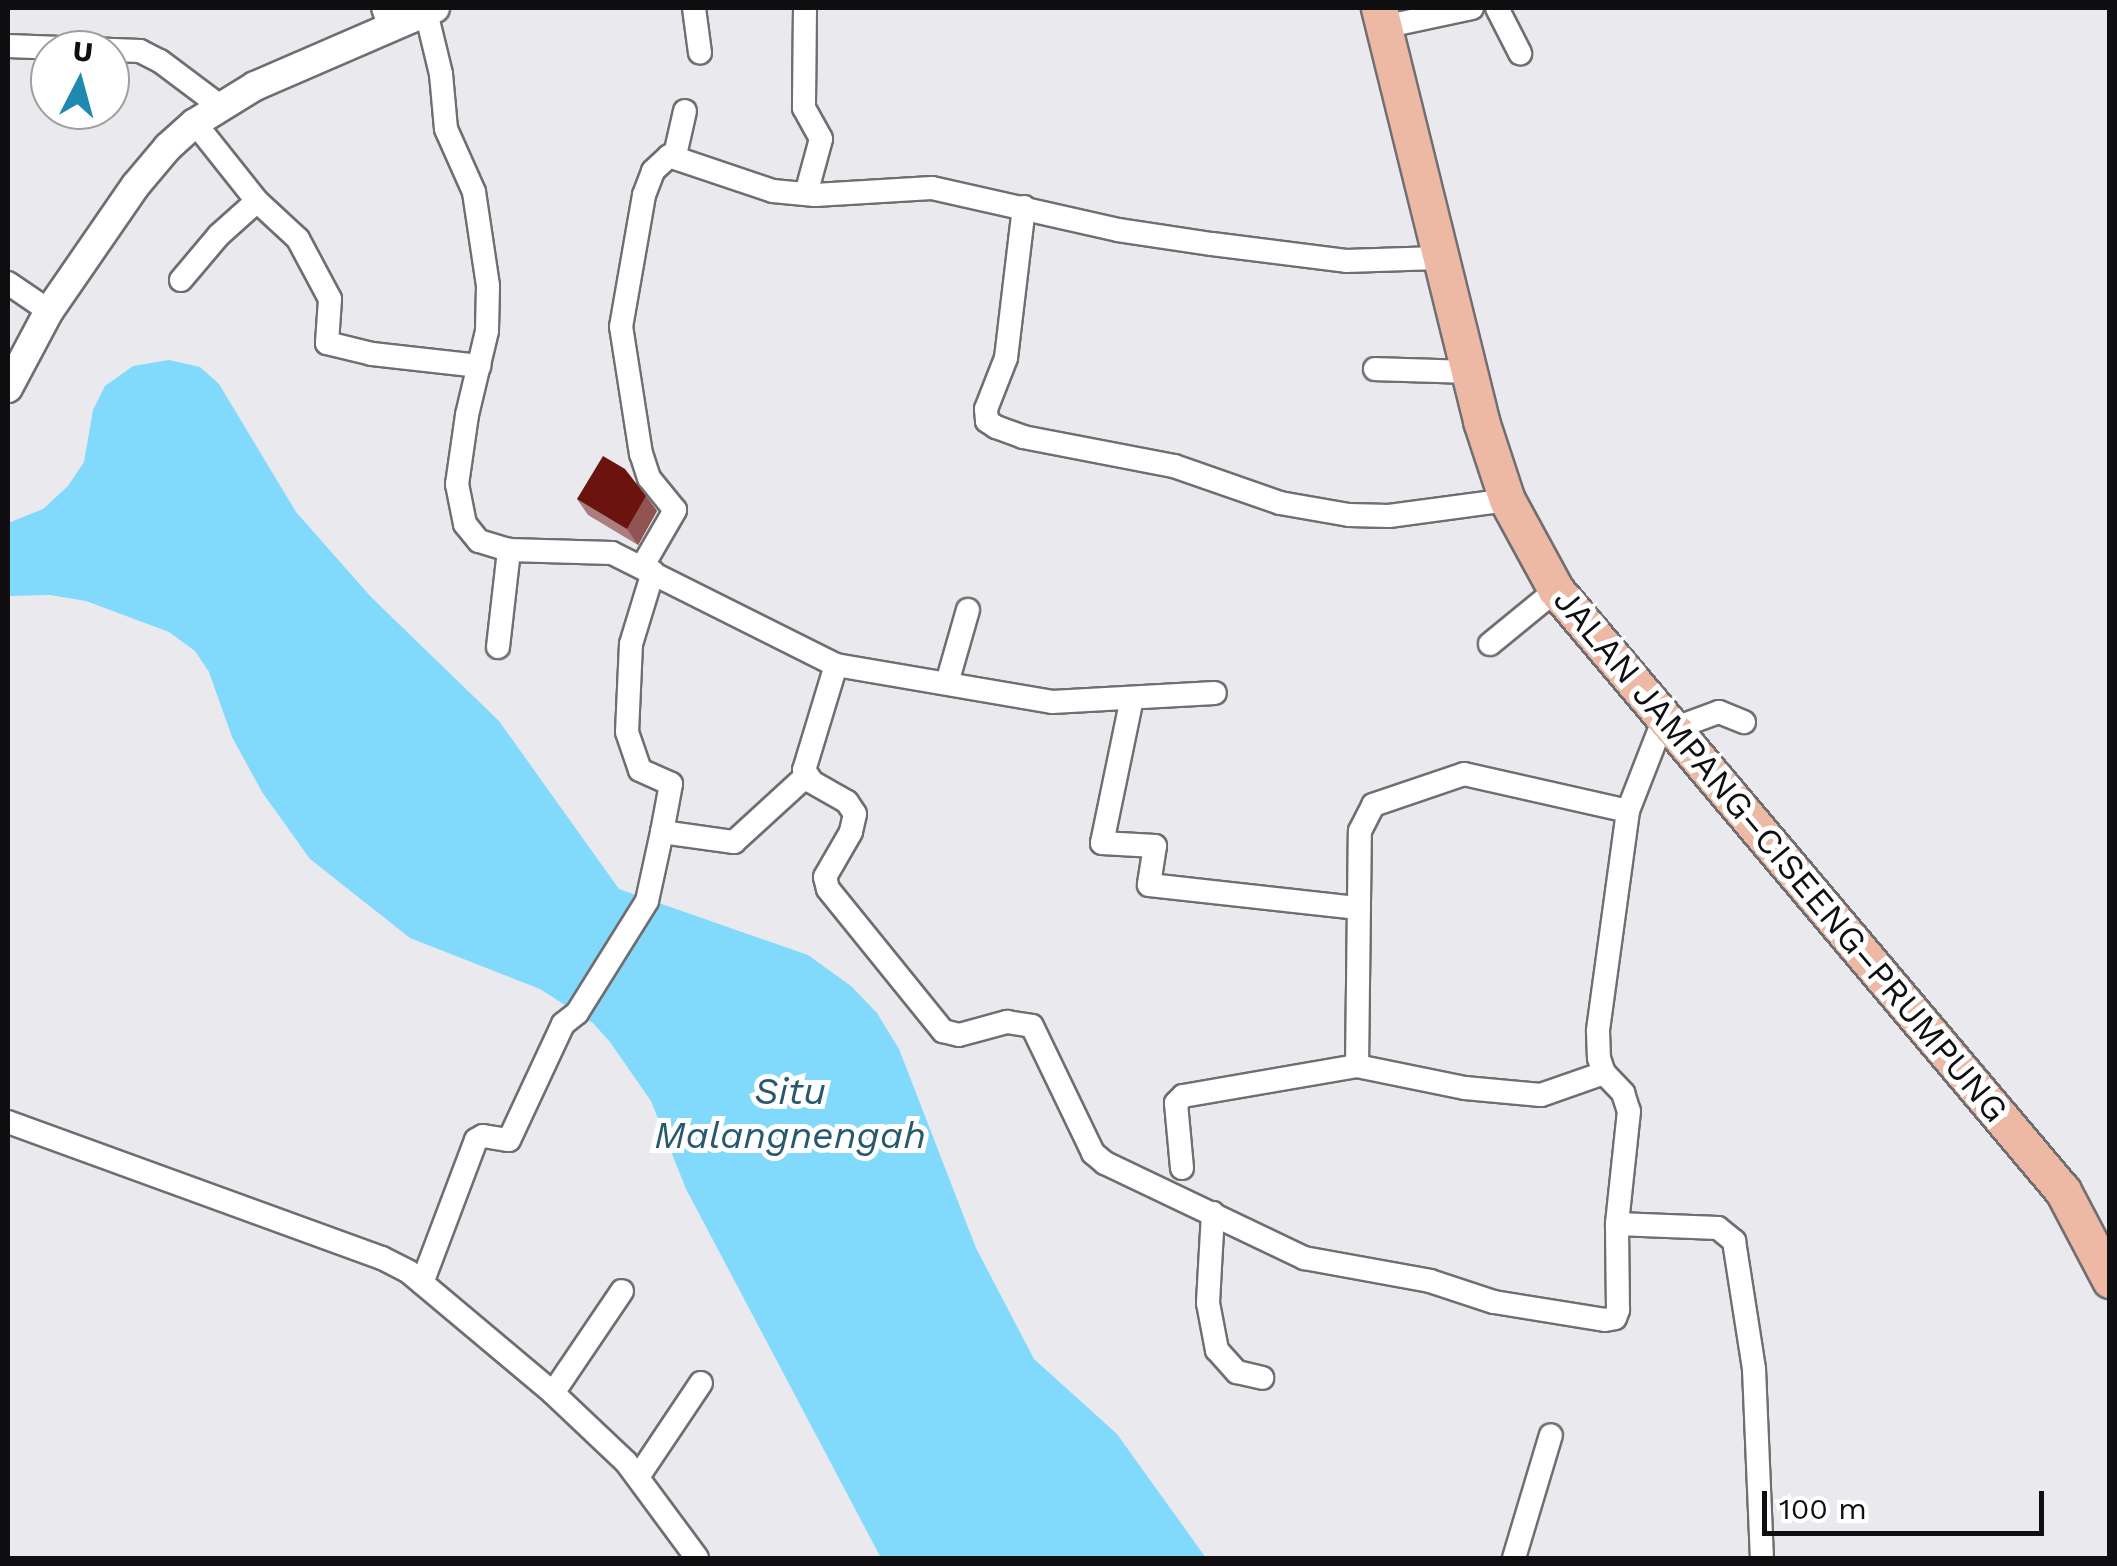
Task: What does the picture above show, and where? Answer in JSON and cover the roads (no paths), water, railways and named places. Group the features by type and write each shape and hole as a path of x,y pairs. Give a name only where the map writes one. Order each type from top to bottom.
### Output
{"main road":[{"name":"JALAN JAMPANG–CISEENG–PRUMPUNG","path":"1381,17 1438,258 1507,500 1556,590 2063,1191 2110,1280"}],"street":[{"path":"694,8 700,53"},
{"path":"805,8 804,108 821,139 806,194"},
{"path":"1381,17 1472,8"},
{"path":"1497,8 1520,53"},
{"path":"8,388 49,312 136,185 195,123 255,86 387,17 430,10 446,129 474,192 484,249 489,310 458,458 460,508 478,541 509,550 594,550 718,602 770,635 836,664 1052,702 1215,693"},
{"path":"8,46 140,52 160,61 220,106"},
{"path":"675,155 685,111"},
{"path":"195,123 257,202 298,239 330,299 327,343 372,354 479,366"},
{"path":"422,1283 476,1140 483,1136 509,1140 563,1024 577,1014 647,901 662,832 671,784 640,770 626,732 630,644 648,570 675,510 644,468 621,327 634,238 649,179 664,158 675,155 749,185 806,194 932,188 1118,230 1346,262 1438,258"},
{"path":"181,280 218,235 257,202"},
{"path":"1024,207 1006,358 986,409 988,422 996,427 1023,438 1174,466 1280,503 1349,515 1389,516 1507,500"},
{"path":"8,283 49,312"},
{"path":"1374,369 1468,372"},
{"path":"498,647 509,550"},
{"path":"1490,644 1556,590"},
{"path":"947,683 968,610"},
{"path":"662,832 734,842 806,776 836,664"},
{"path":"1132,698 1102,842 1155,846 1149,885 1359,908"},
{"path":"806,776 847,802 855,814 851,832 830,865 828,889 887,957 935,1023 952,1035 1007,1022 1032,1026 1092,1153 1138,1181 1318,1262 1430,1282 1494,1302 1610,1321 1618,1310 1616,1224 1628,1111 1623,1093 1604,1073 1598,1058 1598,1030 1628,811 1667,725 1719,712 1744,722"},
{"path":"1358,1066 1362,820 1373,806 1464,774 1628,811"},
{"path":"1182,1168 1176,1103 1183,1096 1358,1066 1465,1088 1541,1095 1604,1073"},
{"path":"8,1122 382,1258 422,1283 553,1393 638,1477 697,1558"},
{"path":"1213,1213 1208,1302 1217,1350 1237,1372 1262,1378"},
{"path":"1616,1224 1718,1228 1734,1241 1754,1369 1762,1558"},
{"path":"553,1393 622,1291"},
{"path":"638,1477 701,1383"},
{"path":"1514,1558 1551,1435"}],"water":[{"name":"Situ Malangnengah","path":"169,360 200,367 219,384 296,512 371,597 499,721 619,889 808,955 851,986 877,1013 899,1049 976,1248 1034,1359 1117,1434 1206,1558 881,1558 686,1189 651,1101 593,1023 540,989 410,938 310,859 262,792 232,737 209,672 195,651 169,632 86,601 50,595 8,596 8,523 43,509 68,486 84,462 93,410 105,386 133,366"}]}
